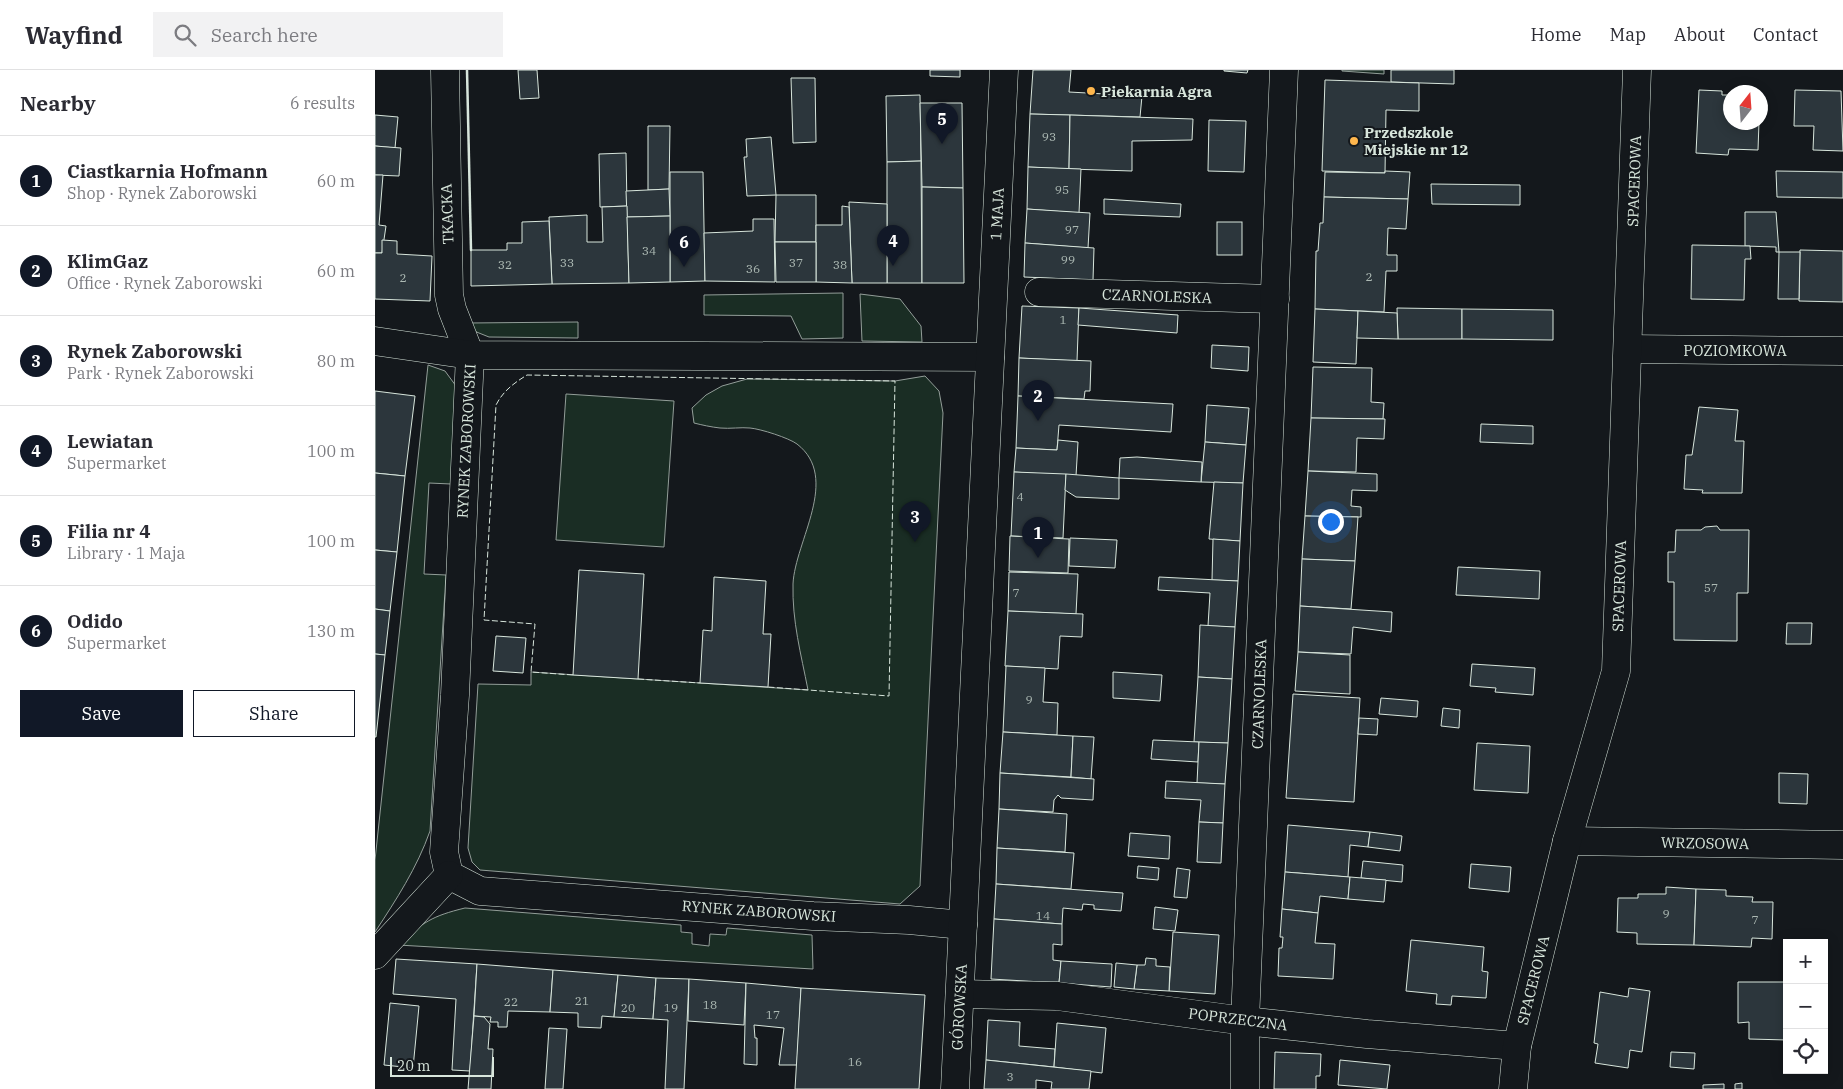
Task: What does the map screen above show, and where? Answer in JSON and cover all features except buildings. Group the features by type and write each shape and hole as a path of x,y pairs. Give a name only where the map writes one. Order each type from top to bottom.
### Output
{"street":[{"name":"TKACKA","path":"445,70 449,295 452,309 469,355"},
{"name":"1 MAJA","path":"989,357 1004,70"},
{"name":"CZARNOLESKA","path":"1245,1089 1245,1021 1284,70"},
{"name":"SPACEROWA","path":"1513,1089 1517,1046 1567,841 1616,671 1637,70"},
{"name":"CZARNOLESKA","path":"1039,292 1275,299"},
{"path":"375,341 469,355"},
{"name":"POZIOMKOWA","path":"1628,349 1843,351"},
{"name":"RYNEK ZABOROWSKI","path":"963,925 909,920 813,916 480,891 449,874 444,852 444,840 455,695 469,355 989,357"},
{"path":"963,925 989,357"},
{"name":"WRZOSOWA","path":"1567,841 1843,845"},
{"path":"375,955 449,874"},
{"name":"GÓROWSKA","path":"955,1089 963,925"},
{"name":"POPRZECZNA","path":"960,994 1057,996 1245,1021 1367,1034 1517,1046"}],"green space":[{"path":"1384,70 1384,74 1342,71"},
{"path":"843,293 843,338 802,339 791,316 704,315 704,295"},
{"path":"860,294 900,299 921,326 922,342 862,341"},
{"path":"578,322 578,338 489,337 474,331 469,323"},
{"path":"428,365 445,371 456,386 451,484 429,483 424,574 446,575 430,831 412,871 375,932 375,860"},
{"path":"925,376 939,391 943,413 920,886 900,904 480,870 472,862 468,848 478,684 531,685 531,672 808,690 795,624 793,584 816,492 815,474 810,458 797,444 768,432 750,428 720,428 694,423 692,408 706,395 722,386 747,379 895,381"},
{"path":"566,394 674,401 664,547 556,540"},
{"path":"465,908 681,925 681,932 692,933 692,944 709,946 710,934 726,935 727,928 812,935 813,969 398,945 414,931 436,917"}],"fence":[{"path":"573,675 531,672 535,624 484,620 496,405 509,388 527,375 895,381 889,696 768,687"},
{"path":"638,679 700,683"}],"wall":[{"path":"467,70 471,250"}],"place":[{"name":"Piekarnia Agra","path":"1091,91"},
{"name":"Przedszkole Miejskie nr 12","path":"1354,141"},
{"name":"Filia nr 4","path":"942,144"},
{"name":"Lewiatan","path":"893,266"},
{"name":"Odido","path":"684,267"},
{"name":"KlimGaz","path":"1038,421"},
{"name":"Rynek Zaborowski","path":"915,542"},
{"name":"Ciastkarnia Hofmann","path":"1038,558"}]}
